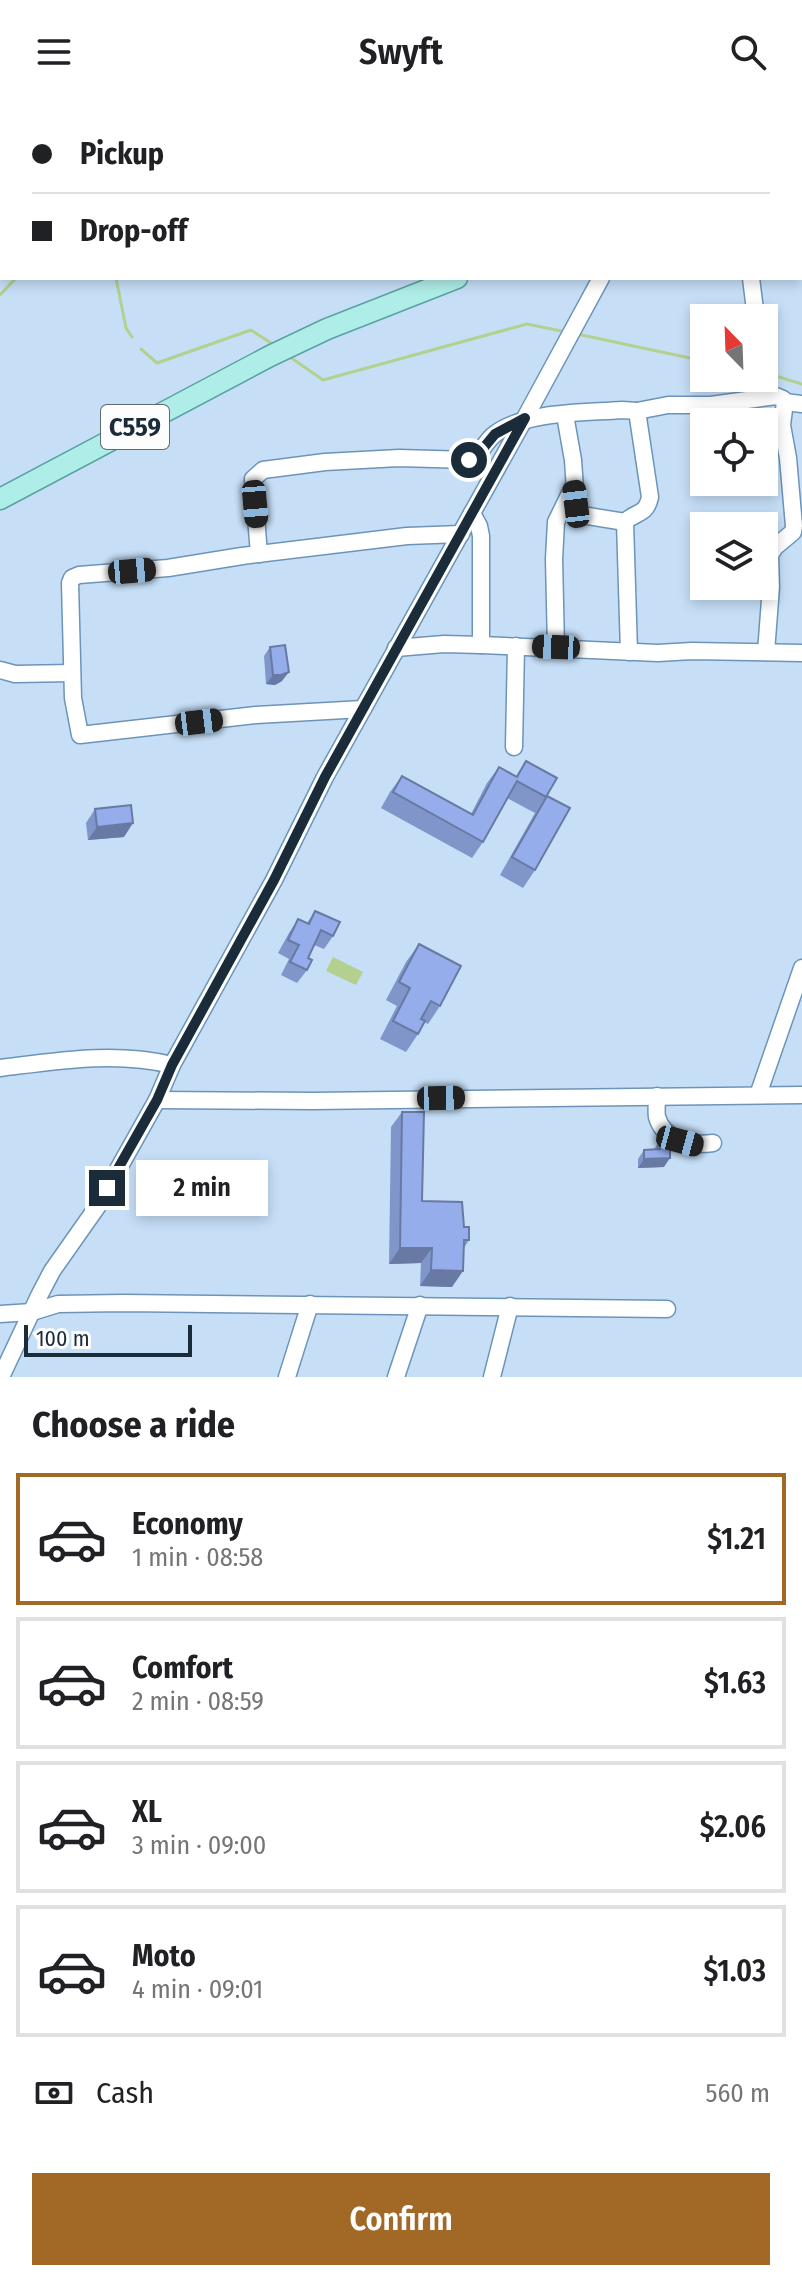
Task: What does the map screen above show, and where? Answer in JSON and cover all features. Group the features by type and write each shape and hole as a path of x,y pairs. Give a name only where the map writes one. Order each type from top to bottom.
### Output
{"main road":[{"name":"C559","path":"0,499 270,356 452,280"},
{"name":"C559","path":"434,287 460,280"}],"street":[{"path":"1,1377 52,1271 97,1207 157,1100 172,1065 274,880 325,777 600,280"},
{"path":"751,280 754,304"},
{"path":"259,554 253,479 263,470 369,459 469,460 476,457 495,434 525,418 637,411 668,405 711,405 779,396 793,403 782,425 794,526 793,532 770,555 766,652"},
{"path":"565,415 573,460 576,504 582,515 625,522 642,513 650,497 637,411"},
{"path":"556,647 556,522 574,485"},
{"path":"472,513 481,536 481,645"},
{"path":"625,522 629,652"},
{"path":"363,709 256,715 80,735 73,698 72,578 407,536 461,534"},
{"path":"396,648 444,644 629,652 802,653"},
{"path":"514,747 516,646"},
{"path":"0,670 15,674 72,673"},
{"path":"758,1095 802,968"},
{"path":"0,1068 118,1057 172,1065"},
{"path":"157,1100 802,1095"},
{"path":"657,1096 657,1117 667,1132 680,1141 697,1145 713,1143"},
{"path":"0,1314 32,1312 58,1304 667,1309"},
{"path":"287,1377 310,1304"},
{"path":"396,1377 420,1305"},
{"path":"492,1377 510,1306"}],"shaded area":[{"path":"333,957 363,972 356,985 326,971"}],"building":[{"path":"285,645 289,672 273,675 270,647"},
{"path":"526,761 557,778 546,797 517,781 483,842 393,792 402,776 473,815 499,767 517,777"},
{"path":"547,796 570,808 535,870 512,857"},
{"path":"131,805 133,823 97,827 95,809"},
{"path":"315,911 340,922 333,936 321,930 308,958 312,960 307,970 290,962 299,945 288,940 298,919 309,924"},
{"path":"419,944 461,966 440,1006 431,1001 421,1019 425,1021 418,1034 393,1021 410,988 399,982"},
{"path":"402,1112 424,1112 422,1201 462,1202 464,1227 469,1227 469,1240 464,1240 463,1271 431,1270 432,1248 400,1248"},
{"path":"660,1139 670,1139 670,1158 644,1159 644,1150 660,1149"}],"waterway":[{"path":"0,295 14,280"},
{"path":"116,280 126,328 132,337"},
{"path":"290,357 323,380 527,324 566,332"},
{"path":"141,349 157,363 251,330 274,345"},
{"path":"577,334 690,358"},
{"path":"778,377 802,384"}],"route":[{"path":"107,1188 274,880 325,777 525,418 495,434 476,457 469,460"}]}
